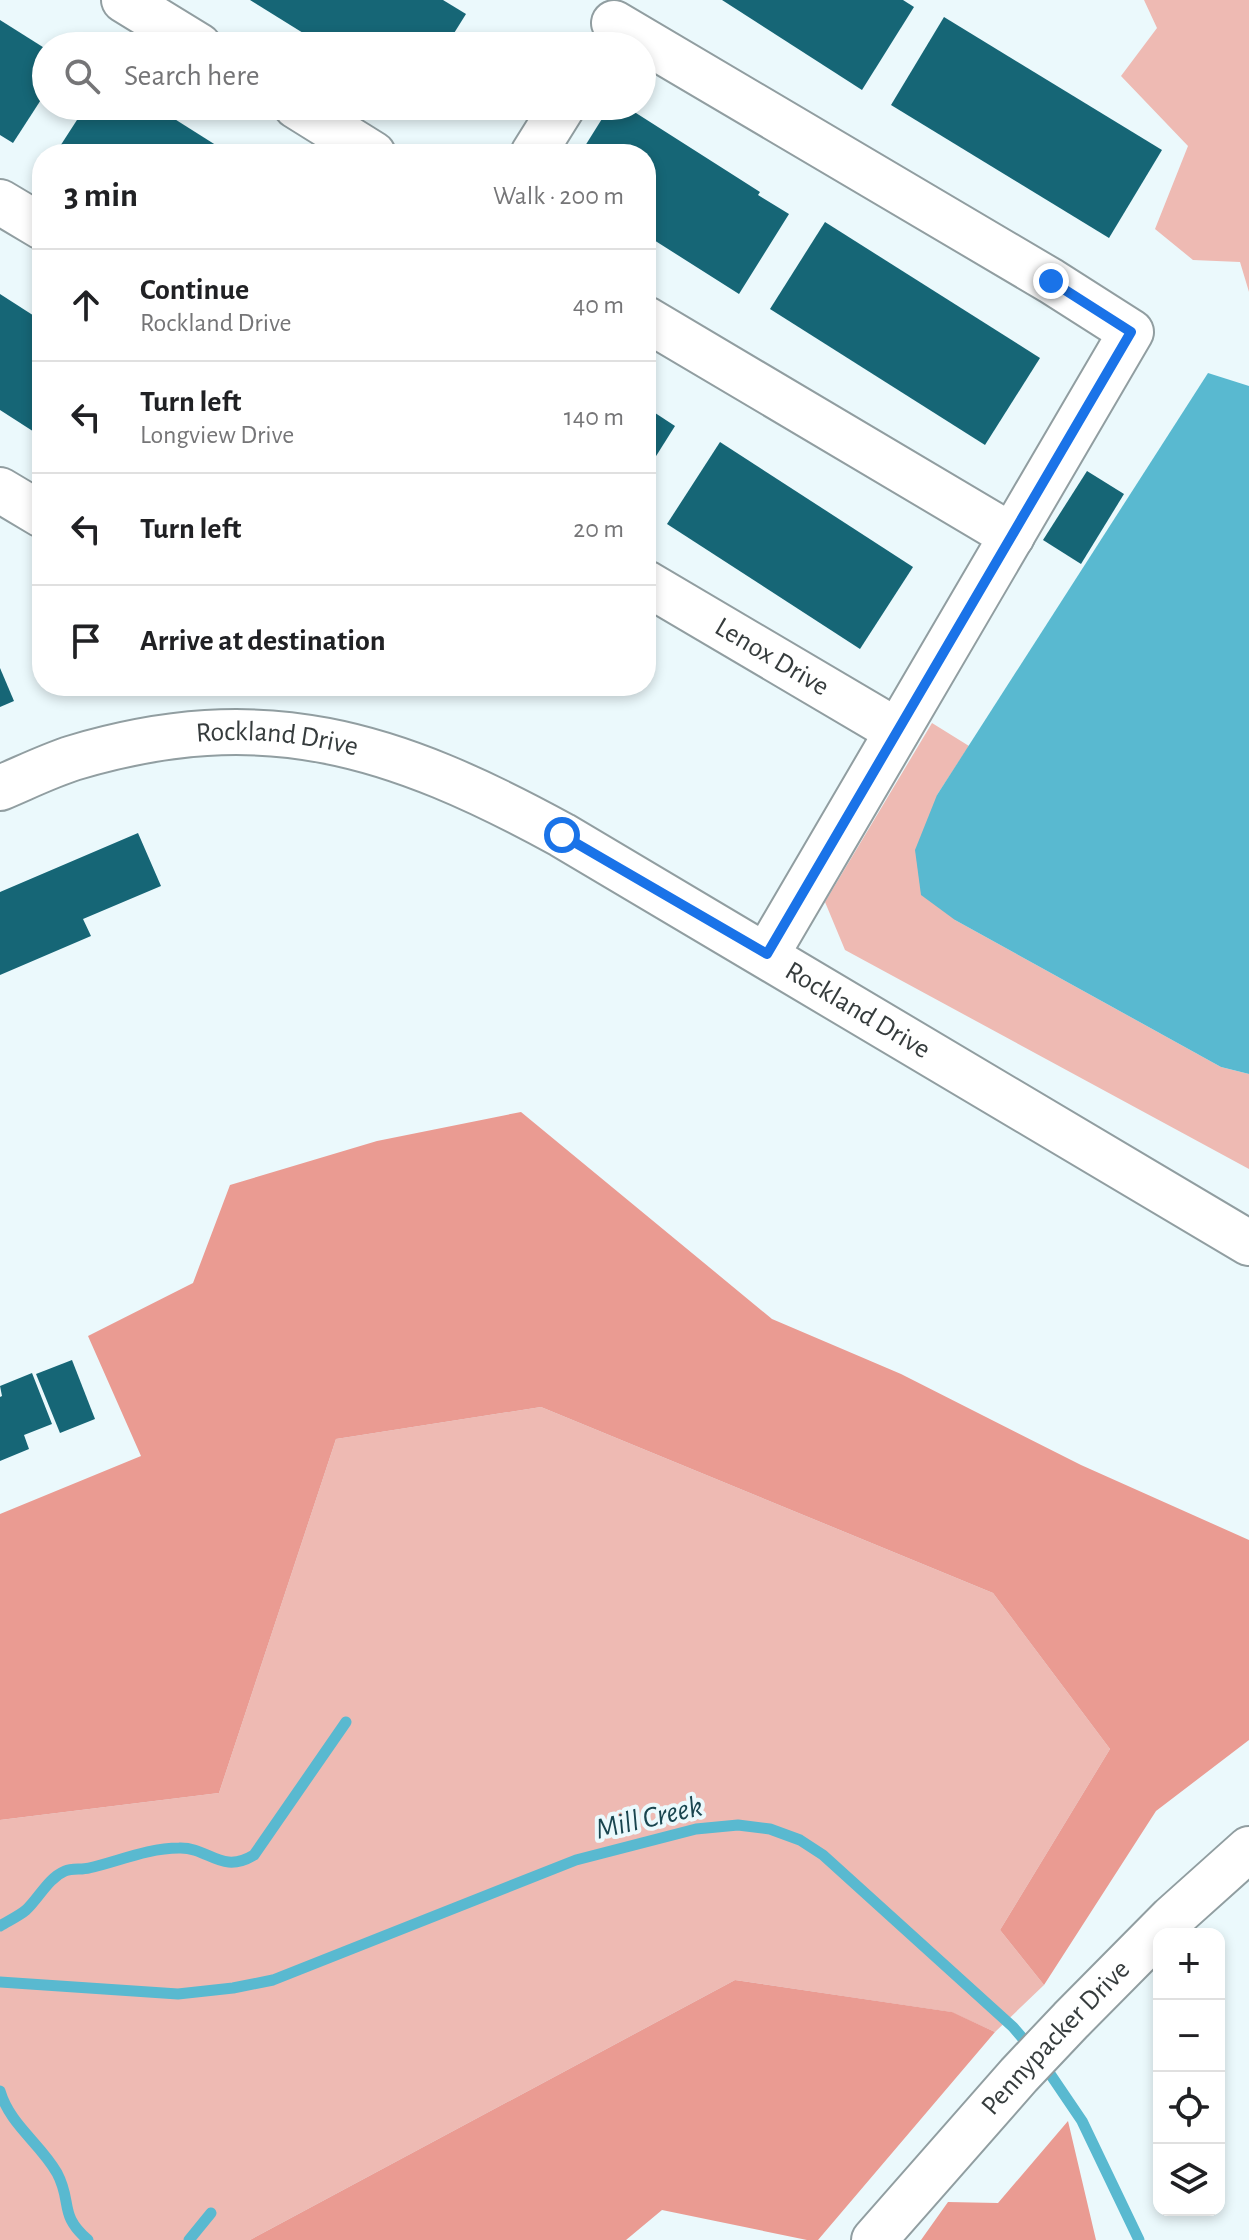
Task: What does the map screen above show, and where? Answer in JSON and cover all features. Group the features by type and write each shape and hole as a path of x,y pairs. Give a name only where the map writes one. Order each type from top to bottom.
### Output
{"street":[{"path":"124,0 176,32"},
{"path":"656,48 1038,272 1131,332 767,954"},
{"path":"318,120 357,144"},
{"path":"539,144 554,120"},
{"path":"0,202 32,221"},
{"path":"656,325 1012,536"},
{"path":"0,490 32,509"},
{"name":"Lenox Drive","path":"656,589 897,731"},
{"name":"Rockland Drive","path":"0,788 70,759 130,743 196,733 260,731 325,739 386,754 503,803 767,954 1249,1243"},
{"name":"Pennypacker Drive","path":"874,2240 1071,2020 1172,1918 1249,1849"}],"shaded area":[{"path":"1144,0 1249,0 1249,292 1240,262 1193,260 1155,229 1188,146 1121,76 1157,28"},
{"path":"932,723 969,746 937,795 955,920 1221,1067 1249,1074 1249,1169 845,950 825,902"},
{"path":"521,1112 772,1319 901,1374 1081,1465 1249,1540 1249,1740 1156,1811 1044,1985 1000,1930 1110,1749 993,1593 541,1407 336,1439 219,1793 0,1820 0,1514 141,1456 88,1336 193,1283 230,1185 377,1141"},
{"path":"541,1407 993,1593 1110,1749 1000,1930 1044,1985 995,2032 951,2012 735,1980 250,2240 0,2240 0,1820 219,1793 336,1439"},
{"path":"735,1980 952,2012 995,2032 818,2240 662,2210 626,2240 250,2240"},
{"path":"1068,2121 1096,2240 921,2240 948,2202 998,2203"}],"water":[{"path":"1208,373 1249,386 1249,1074 1221,1067 955,920 921,895 915,850 937,795"}],"building":[{"path":"250,0 443,0 466,14 455,32 301,32"},
{"path":"722,0 903,0 914,7 862,90"},
{"path":"944,17 1162,150 1109,238 891,105"},
{"path":"0,20 32,40 32,114 13,143 0,135"},
{"path":"77,120 176,120 214,144 61,144"},
{"path":"601,120 647,120 789,214 739,294 656,241 656,144 586,144"},
{"path":"825,222 1040,358 985,445 770,309"},
{"path":"0,294 32,315 32,431 0,410"},
{"path":"656,414 675,426 656,456"},
{"path":"720,442 913,567 860,649 667,524"},
{"path":"1087,471 1124,494 1081,564 1043,540"},
{"path":"0,668 14,701 0,707"},
{"path":"138,833 161,886 83,919 91,936 0,975 0,892"},
{"path":"72,1360 95,1419 60,1433 36,1374"},
{"path":"32,1373 52,1424 24,1435 29,1449 0,1461 0,1386"}],"waterway":[{"path":"0,1926 26,1910 54,1878 68,1870 89,1868 145,1852 179,1848 233,1862 254,1855 346,1722"},
{"name":"Mill Creek","path":"0,1982 178,1994 273,1980 576,1860 696,1829 738,1825 770,1829 800,1840 823,1855 1013,2027 1031,2048"},
{"name":"Mill Creek","path":"1042,2062 1082,2121 1139,2240"},
{"path":"0,2091 11,2114 57,2173 69,2215 88,2240"},
{"path":"189,2240 211,2213"}],"route":[{"path":"562,835 767,954 1131,332 1051,281"}]}
